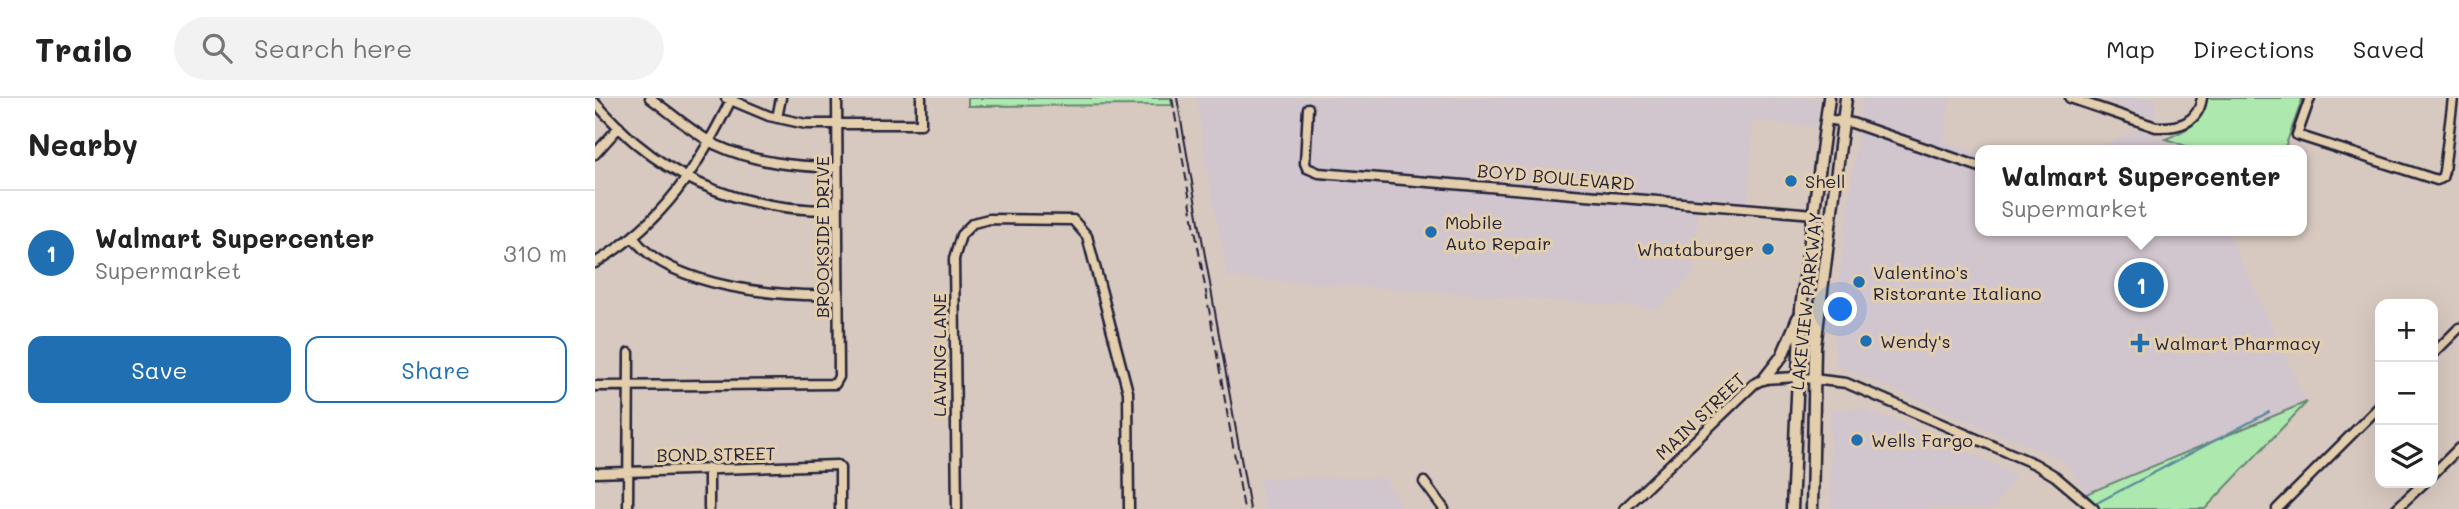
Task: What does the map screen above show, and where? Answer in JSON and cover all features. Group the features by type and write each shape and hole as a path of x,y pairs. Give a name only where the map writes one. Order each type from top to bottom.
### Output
{"main road":[{"name":"LAKEVIEW PARKWAY","path":"1792,509 1801,308 1829,98"},
{"name":"LAKEVIEW PARKWAY","path":"1812,509 1812,378 1818,305 1846,98"},
{"path":"1814,214 1831,209"},
{"path":"1814,214 1829,221"},
{"path":"1764,379 1782,356 1801,308"}],"street":[{"path":"650,98 709,141 754,159 793,166 837,168"},
{"path":"777,118 781,98"},
{"name":"BROOKSIDE DRIVE","path":"630,385 835,384 839,377 837,98"},
{"path":"595,263 633,237 661,211 688,176 729,99 752,111 806,124 921,124 921,98"},
{"path":"2070,98 2157,127 2179,126 2189,122 2197,114 2202,98"},
{"path":"2310,98 2297,135 2429,179 2442,178 2453,98"},
{"path":"595,103 645,151 713,190 768,206 837,210"},
{"name":"BOYD BOULEVARD","path":"1308,108 1304,158 1307,168 1319,173 1814,214"},
{"path":"1826,119 1842,121 1975,165"},
{"path":"595,153 619,127"},
{"name":"LAWING LANE","path":"957,509 954,260 961,235 973,223 989,219 1073,220 1087,236 1128,392 1129,509"},
{"path":"633,237 639,246 665,264 745,291 782,296 838,295"},
{"path":"2438,349 2459,328"},
{"path":"628,509 629,353"},
{"name":"MAIN STREET","path":"1624,509 1753,384 1764,379 1797,377 1846,383 2035,464 2055,476 2094,509"},
{"path":"595,386 630,385"},
{"path":"2277,509 2375,411"},
{"path":"2438,469 2459,448"},
{"name":"BOND STREET","path":"595,473 837,465 840,468 840,509"},
{"path":"709,468 709,509"},
{"path":"1424,481 1444,509"},
{"path":"2396,509 2419,488"}],"shaded area":[{"path":"1197,98 1819,98 1816,127 1753,121 1747,212 1698,209 1693,274 1659,308 1228,277 1206,165"},
{"path":"1862,98 1950,98 1944,142 1975,152 1975,236 2229,236 2307,402 2086,494 2064,461 1842,368 1835,360 1834,322"},
{"path":"2101,98 2157,98 2154,118"},
{"path":"2138,129 2182,145 2104,145"},
{"path":"1830,409 1868,409 1869,414 1891,418 1982,458 2015,476 1994,509 1831,509"},
{"path":"1260,478 1384,478 1403,509 1265,509"}],"green space":[{"path":"968,98 1171,98 1172,105 968,106"},
{"path":"2207,98 2302,100 2286,145 2183,145 2166,139 2182,132 2198,120"},
{"path":"2307,402 2205,509 2100,509 2086,494"}],"waterway":[{"path":"2093,505 2269,412"}],"tram line":[{"path":"1177,98 1250,509"}],"railway":[{"path":"1172,98 1244,509"}],"place":[{"name":"Shell","path":"1791,181"},
{"name":"Mobile Auto Repair","path":"1431,232"},
{"name":"Whataburger","path":"1768,249"},
{"name":"Valentino's Ristorante Italiano","path":"1859,282"},
{"name":"Walmart Supercenter","path":"2141,285"},
{"name":"Wendy's","path":"1866,341"},
{"name":"Walmart Pharmacy","path":"2140,343"},
{"name":"Wells Fargo","path":"1857,440"}]}
